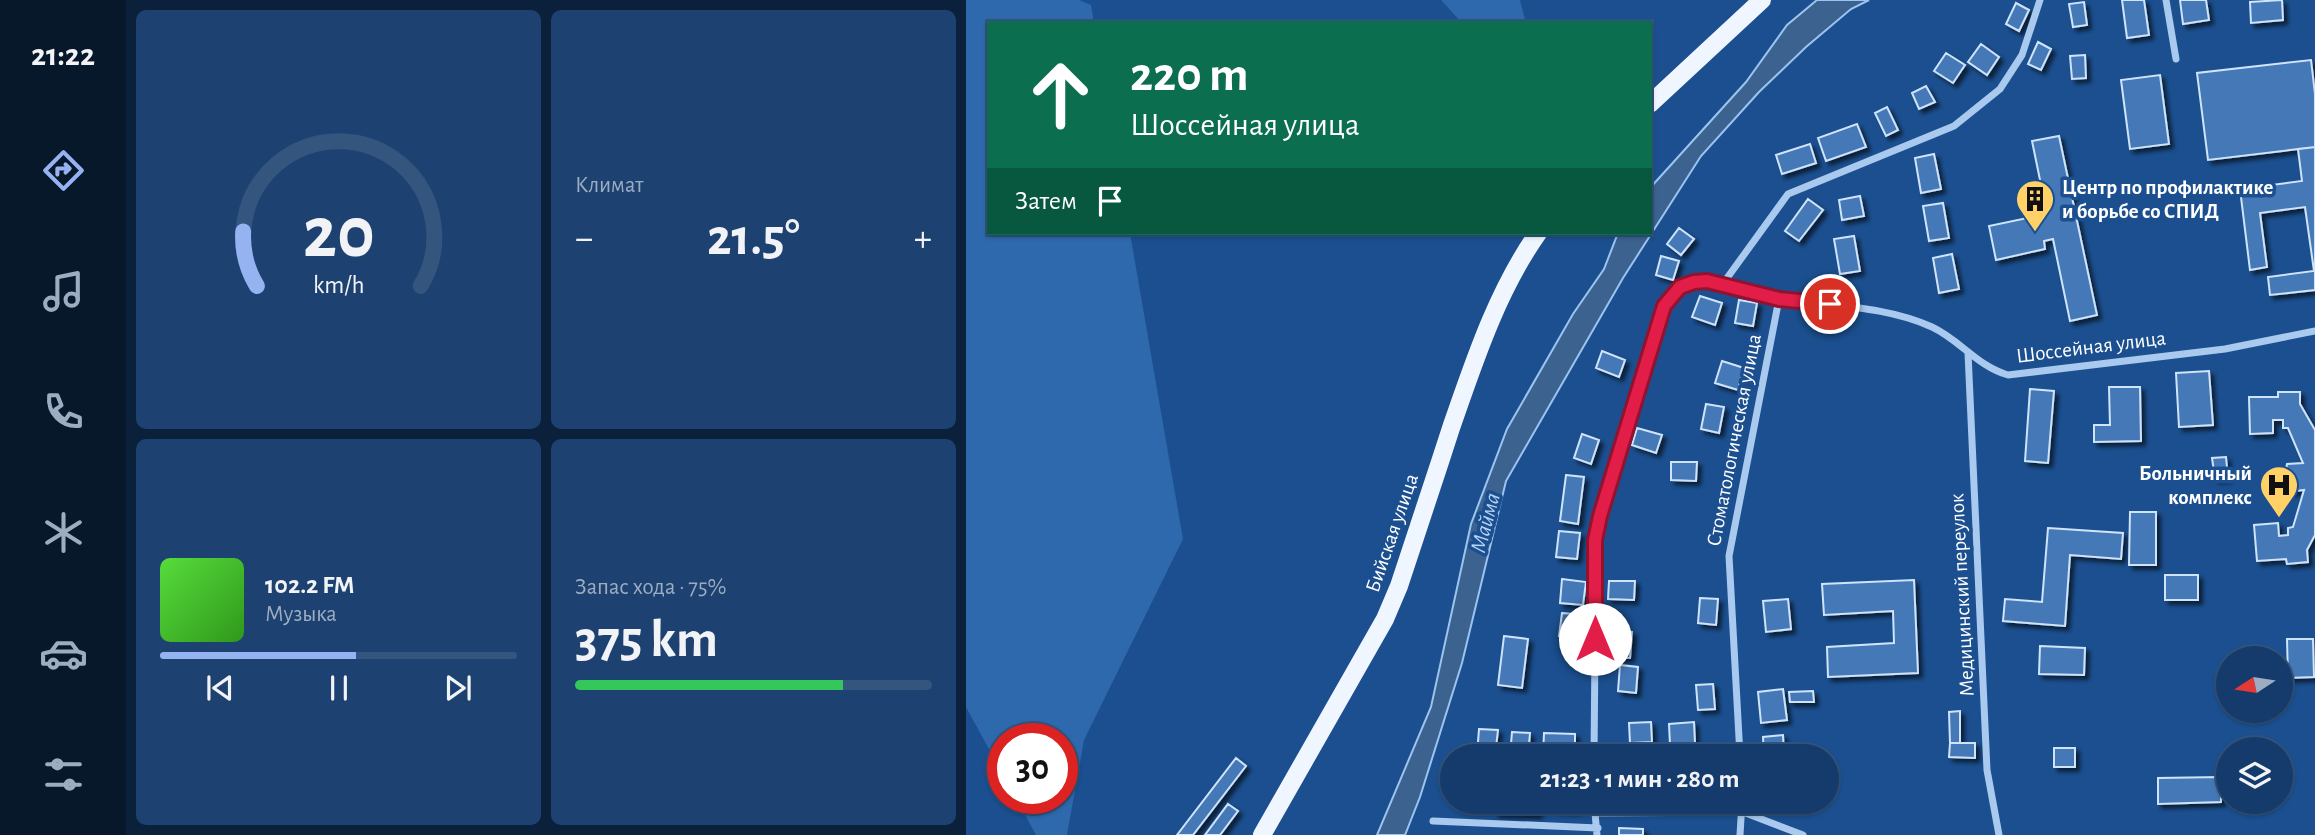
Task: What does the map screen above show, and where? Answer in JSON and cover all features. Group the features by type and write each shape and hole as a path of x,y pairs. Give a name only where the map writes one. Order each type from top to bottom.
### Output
{"main road":[{"path":"1652,102 1762,0"},
{"name":"Бийская улица","path":"1262,835 1385,619 1399,586 1471,372 1502,296 1524,252 1537,235"}],"street":[{"path":"1721,285 1788,194 1954,126 2000,89 2022,55 2040,0"},
{"path":"2166,0 2176,59"},
{"name":"Шоссейная улица","path":"1594,744 1595,540 1605,495 1664,306 1680,287 1707,281 1779,299 1880,310 1931,327 1993,371 2008,375 2225,349 2315,331"},
{"name":"Стоматологическая улица","path":"1739,744 1729,556 1779,299"},
{"name":"Медицинский переулок","path":"1968,353 1987,770 1999,835"},
{"path":"1433,821 1597,832 1594,814"},
{"path":"1741,835 1742,814"},
{"path":"1747,814 1803,835"}],"shaded area":[{"path":"966,0 1079,0 1091,5 1094,21 987,21 987,235 1130,235 1183,539 1084,740 1078,774 1078,723 987,723 987,746 966,707"},
{"path":"1441,0 1520,0 1525,21 1460,21"},
{"path":"1025,814 1071,814 1067,835 1036,835"}],"water":[{"name":"Майма","path":"1817,0 1869,0 1851,9 1759,92 1701,156 1652,233 1652,186 1746,82 1787,25"},
{"name":"Майма","path":"1617,235 1650,235 1506,481 1462,663 1420,797 1405,835 1377,835 1431,707 1471,524 1507,429 1573,314 1604,269"}],"building":[{"path":"2122,0 2144,0 2149,35 2127,38"},
{"path":"2180,0 2206,0 2209,20 2183,24"},
{"path":"2282,0 2283,20 2251,23 2250,2"},
{"path":"2084,2 2087,25 2073,27 2069,4"},
{"path":"2016,3 2029,10 2019,31 2006,24"},
{"path":"2038,42 2051,49 2041,70 2028,64"},
{"path":"1981,44 1999,57 1987,75 1968,62"},
{"path":"1946,53 1965,65 1953,83 1934,71"},
{"path":"2085,55 2086,78 2072,79 2070,56"},
{"path":"2311,60 2315,94 2315,147 2208,160 2197,73"},
{"path":"2160,75 2169,144 2130,149 2121,80"},
{"path":"1926,86 1935,102 1919,109 1912,93"},
{"path":"1887,107 1898,130 1886,136 1875,113"},
{"path":"1857,124 1866,147 1826,161 1818,138"},
{"name":"Центр по профилактике и борьбе со СПИД","path":"2059,136 2097,315 2070,321 2053,239 2044,241 2045,249 1996,260 1989,226 2047,214 2032,141"},
{"path":"1810,144 1816,163 1782,174 1776,155"},
{"path":"2315,147 2315,290 2270,295 2268,277 2314,271 2305,207 2260,213 2267,267 2250,270 2240,189 2302,181 2298,149"},
{"path":"1934,154 1941,189 1921,193 1915,158"},
{"path":"1860,196 1864,216 1842,220 1839,200"},
{"path":"1808,199 1823,210 1799,241 1785,231"},
{"path":"1943,203 1949,238 1929,241 1923,206"},
{"path":"1679,228 1694,239 1681,255 1667,244"},
{"path":"1854,236 1860,271 1840,274 1834,239"},
{"path":"1952,254 1959,289 1939,293 1933,258"},
{"path":"1661,256 1679,261 1673,280 1656,275"},
{"path":"1700,296 1722,303 1715,325 1692,317"},
{"path":"1739,300 1757,303 1753,326 1735,323"},
{"path":"1602,351 1625,360 1619,377 1596,368"},
{"path":"1722,361 1744,368 1738,390 1715,383"},
{"path":"2209,371 2213,425 2179,427 2176,373"},
{"path":"2109,387 2140,387 2141,441 2094,442 2094,425 2110,425"},
{"path":"2030,389 2054,391 2048,463 2025,461"},
{"path":"2278,392 2300,392 2300,404 2315,430 2315,535 2307,550 2308,562 2287,564 2286,559 2257,561 2254,525 2278,523 2279,536 2288,535 2288,528 2293,527 2304,490 2288,492 2287,487 2282,484 2282,474 2287,464 2303,463 2288,428 2283,428 2283,420 2273,420 2273,433 2250,434 2249,397 2278,397"},
{"path":"1706,404 1724,407 1719,433 1701,429"},
{"path":"1637,428 1662,435 1656,453 1632,445"},
{"path":"1582,434 1599,440 1591,464 1574,458"},
{"path":"2226,457 2228,478 2215,479 2212,458"},
{"path":"1671,462 1697,462 1696,481 1671,480"},
{"path":"1566,475 1584,477 1578,524 1560,521"},
{"path":"2130,512 2156,512 2156,565 2129,565"},
{"path":"2048,528 2123,533 2121,559 2070,555 2065,626 2003,621 2005,599 2042,602"},
{"path":"1559,531 1580,533 1577,559 1556,557"},
{"path":"2165,575 2198,575 2198,600 2165,600"},
{"path":"1562,579 1586,582 1583,605 1560,603"},
{"path":"1914,580 1918,673 1828,677 1827,647 1894,643 1893,611 1824,615 1822,584"},
{"path":"1609,581 1635,581 1634,600 1608,599"},
{"path":"1700,598 1718,599 1716,625 1698,623"},
{"path":"1788,599 1791,629 1766,632 1763,601"},
{"path":"1562,613 1585,615 1583,638 1559,636"},
{"path":"1614,631 1632,632 1630,658 1612,657"},
{"path":"1504,636 1528,639 1522,688 1498,685"},
{"path":"2287,639 2313,639 2314,677 2293,678 2293,646 2287,646"},
{"path":"2040,646 2085,648 2084,675 2039,674"},
{"path":"1620,665 1638,667 1636,693 1618,691"},
{"path":"1713,684 1715,709 1698,710 1696,685"},
{"path":"1783,689 1787,720 1761,723 1758,692"},
{"path":"1813,691 1814,702 1790,702 1789,692"},
{"path":"1960,711 1960,743 1950,743 1949,712"},
{"path":"1651,722 1652,742 1630,743 1629,723"},
{"path":"1694,722 1695,743 1670,744 1669,724"},
{"path":"1479,729 1498,730 1496,744 1478,744"},
{"path":"1512,732 1530,733 1529,744 1511,744"},
{"path":"1544,733 1575,734 1575,744 1544,744"},
{"path":"1783,735 1783,744 1763,744 1763,737"},
{"path":"1950,743 1975,743 1975,758 1949,757"},
{"path":"2054,748 2075,748 2075,767 2054,767"},
{"path":"1236,758 1246,766 1193,835 1177,835"},
{"path":"2216,777 2216,802 2158,804 2158,778"},
{"path":"1228,804 1238,811 1220,835 1205,835"},
{"path":"1619,828 1643,829 1643,835 1619,835"}],"place":[{"name":"Центр по профилактике и борьбе со СПИД","path":"2035,233"},
{"name":"Больничный комплекс","path":"2279,519"}],"route":[{"path":"1595,639 1595,540 1605,495 1664,306 1680,287 1707,281 1779,299 1830,304"}]}
